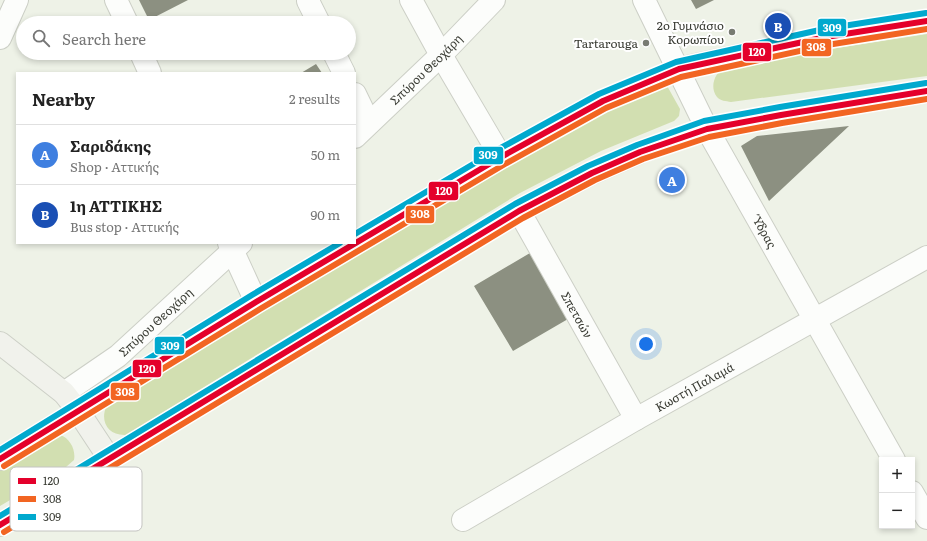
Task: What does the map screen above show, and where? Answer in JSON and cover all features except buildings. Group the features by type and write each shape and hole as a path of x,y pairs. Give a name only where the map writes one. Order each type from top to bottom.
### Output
{"main road":[{"path":"356,242 500,156 603,101 679,69 826,37 927,21"},
{"path":"93,467 519,211 592,173 640,152 707,129 796,112 927,91"},
{"path":"0,459 353,244"},
{"path":"0,343 64,393 78,411 108,458"},
{"path":"0,525 10,519"}],"street":[{"path":"0,38 17,0"},
{"path":"116,0 124,16"},
{"path":"411,0 500,156"},
{"name":"Σπύρου Θεοχάρη","path":"362,130 441,55 494,0"},
{"name":"Ύδρας","path":"644,0 707,129 892,457"},
{"path":"308,1 316,16"},
{"path":"144,60 150,72"},
{"path":"338,60 344,72"},
{"path":"356,99 362,130"},
{"name":"Σπετσών","path":"519,211 636,419"},
{"path":"234,246 256,302"},
{"name":"Σπύρου Θεοχάρη","path":"64,393 118,356 234,246"},
{"name":"Κωστή Παλαμά","path":"463,520 636,419 927,257"},
{"path":"913,493 927,518"}],"green space":[{"path":"927,34 927,76 731,102 723,101 718,98 713,89 714,80 718,72 726,66"},
{"path":"666,84 680,109 679,116 674,121 601,151 520,193 126,435 114,433 107,426 104,417 107,405 503,162 596,111"},
{"path":"60,435 67,439 72,445 74,452 74,460 66,467 10,467 10,500 0,506 0,467"}],"transit line":[{"name":"309","path":"356,233 497,150 599,94 676,62 824,29 926,13"},
{"name":"120","path":"356,243 501,157 603,101 679,69 826,37 927,21"},
{"name":"308","path":"4,466 260,309 505,164 606,108 681,77 827,45 927,29"},
{"name":"309","path":"81,467 515,204 588,166 637,145 704,121 926,83"},
{"name":"120","path":"96,467 519,211 592,173 640,152 707,129 781,115 927,91"},
{"name":"308","path":"111,467 523,218 595,180 643,159 709,137 782,123 927,99"},
{"name":"309","path":"0,450 252,295 338,244"},
{"name":"120","path":"0,459 256,302 354,244"},
{"name":"309","path":"0,516 10,510"},
{"name":"120","path":"0,525 10,519"},
{"name":"308","path":"4,532 10,528"}],"place":[{"name":"1η ΑΤΤΙΚΗΣ","path":"778,26"},
{"name":"2ο Γυμνάσιο Κορωπίου","path":"732,32"},
{"name":"Tartarouga","path":"646,43"},
{"name":"Σαριδάκης","path":"672,180"}]}
